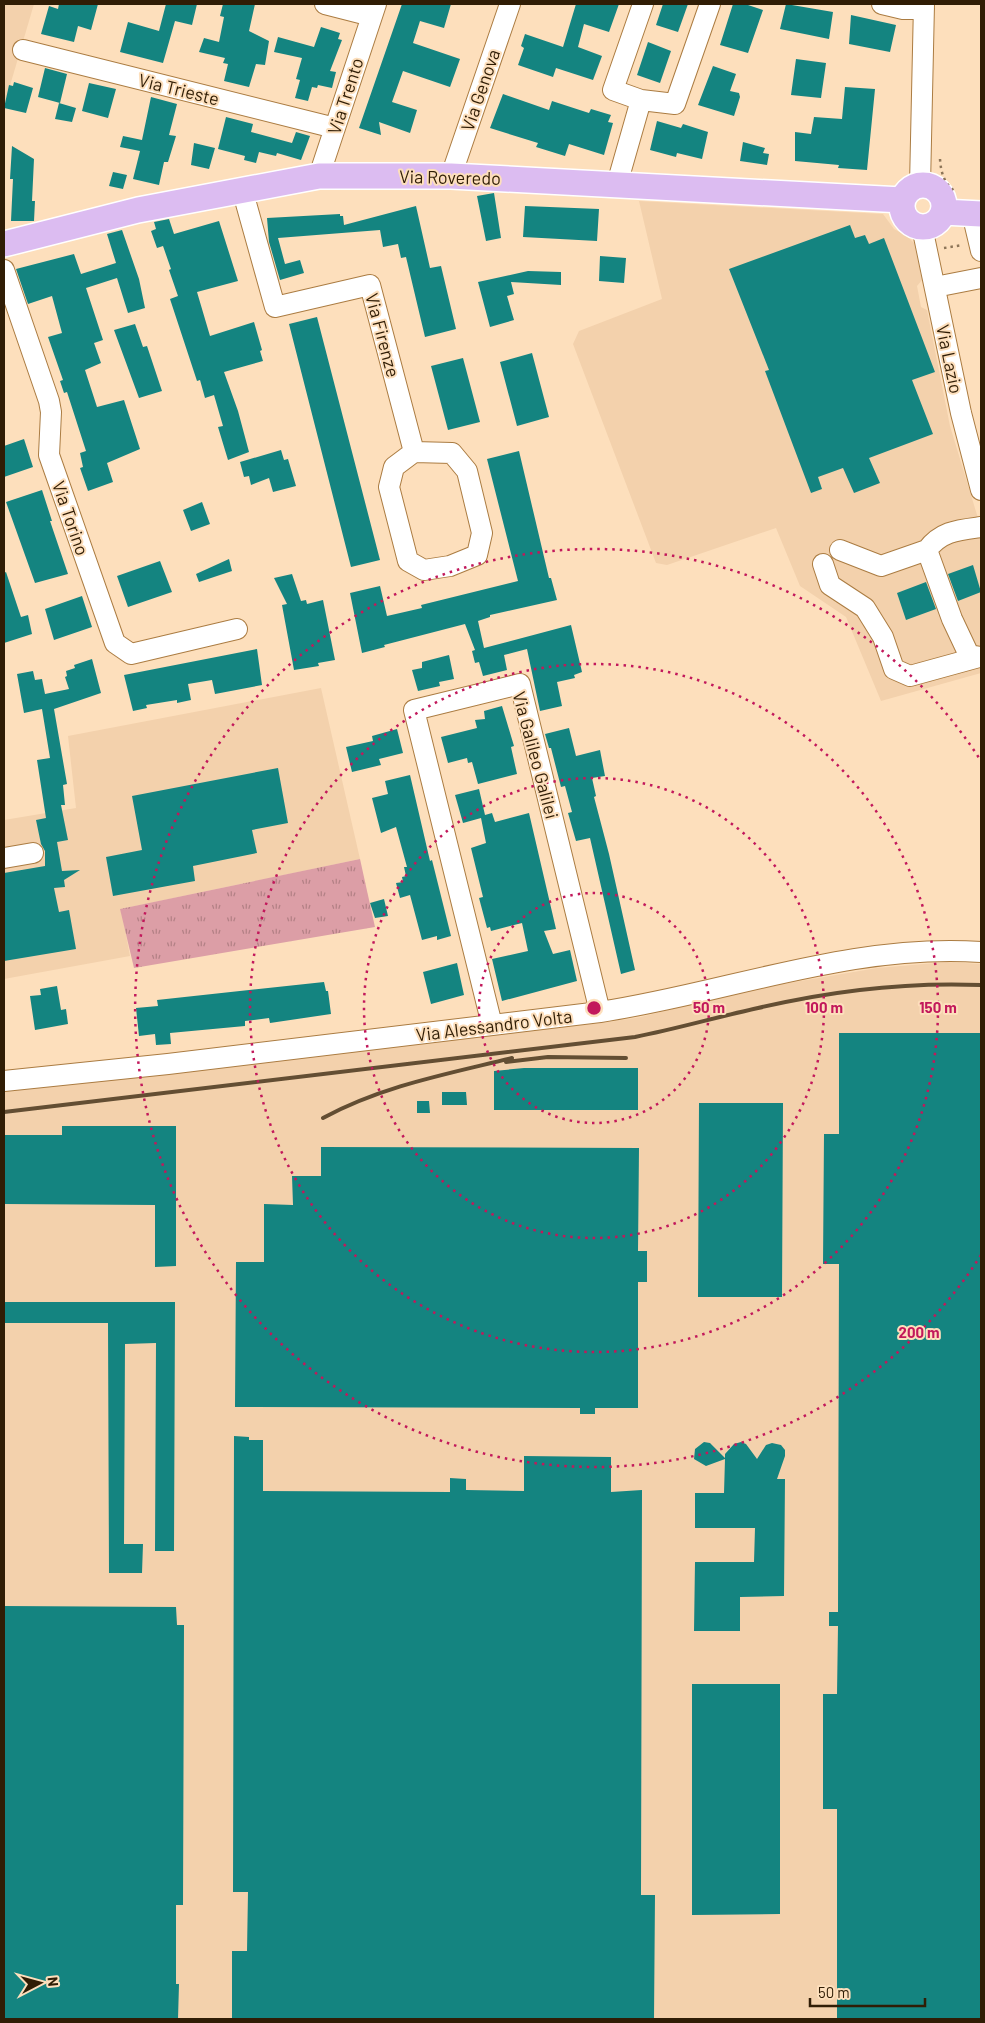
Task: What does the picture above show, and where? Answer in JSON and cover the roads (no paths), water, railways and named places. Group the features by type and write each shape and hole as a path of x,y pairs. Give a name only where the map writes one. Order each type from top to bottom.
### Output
{"main road":[{"name":"Via Roveredo","path":"4,244 138,210 319,176 451,176 617,184 911,192"},
{"path":"933,187 942,197 964,208 935,223 922,227 910,223 903,213 911,192 933,187"}],"street":[{"name":"Via Trento","path":"319,176 374,10 325,4"},
{"name":"Via Genova","path":"451,176 510,4"},
{"path":"643,4 613,90 642,100 675,104 710,4"},
{"path":"882,4 903,8 924,6 911,192"},
{"name":"Via Trieste","path":"23,50 335,128"},
{"path":"617,184 642,100"},
{"name":"Via Firenze","path":"242,189 275,307 370,285 414,452"},
{"path":"964,208 977,247"},
{"name":"Via Lazio","path":"922,227 961,413 981,490"},
{"name":"Via Torino","path":"4,270 49,401 51,412 49,454 115,643 131,654 238,629"},
{"path":"935,287 981,278"},
{"path":"414,452 452,453 467,470 482,532 477,555 450,566 424,570 408,561 389,487 394,467 414,452"},
{"path":"840,550 881,566 927,550 936,538 956,531 981,527"},
{"path":"927,550 952,619 969,655 980,657"},
{"path":"823,564 830,585 865,608 883,637 894,669 910,676 980,657"},
{"name":"Via Galileo Galilei","path":"492,1025 414,710 520,684 600,1012"},
{"path":"4,858 33,854"},
{"name":"Via Alessandro Volta","path":"4,1081 168,1064 600,1012 642,1006 758,978 830,964 901,954 943,951 981,952"}],"railway":[{"path":"4,1112 635,1037 785,1002 841,992 897,986 981,985"},
{"path":"506,1062 548,1057 626,1058"},
{"path":"323,1118 368,1097 392,1089 512,1058"}]}
